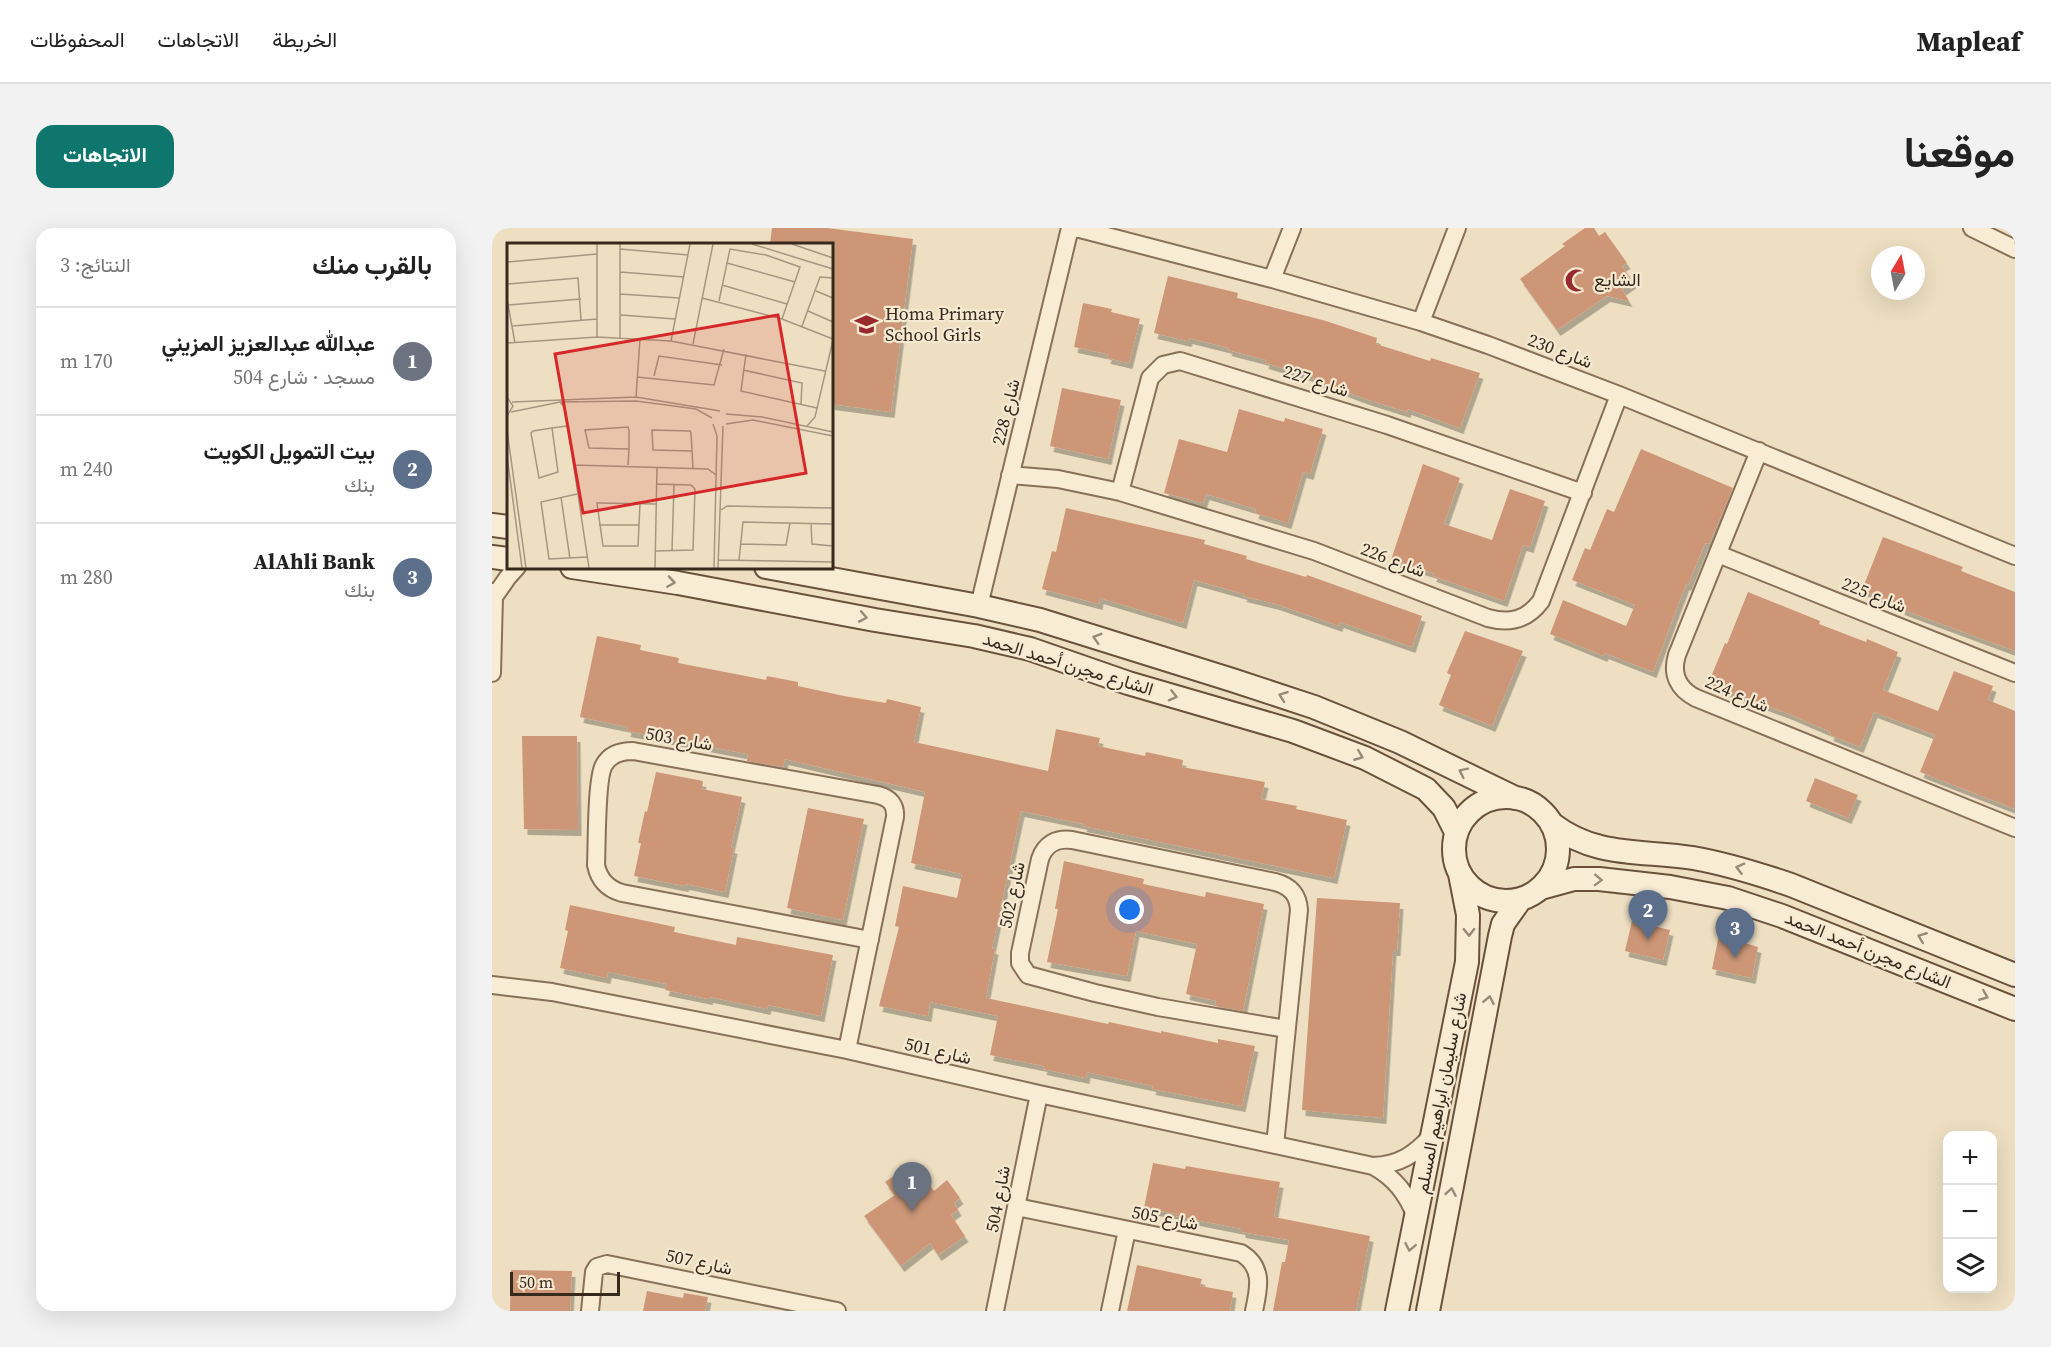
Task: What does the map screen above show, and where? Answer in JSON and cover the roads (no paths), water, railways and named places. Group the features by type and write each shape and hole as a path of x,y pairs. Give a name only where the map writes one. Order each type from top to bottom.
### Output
{"street":[{"name":"شارع 228","path":"979,606 1070,228"},
{"name":"شارع 230","path":"1076,228 1272,279 1421,322 1488,345 1619,394 2015,556"},
{"path":"1272,279 1292,228"},
{"path":"1421,322 1457,228"},
{"path":"1972,228 2015,249"},
{"name":"شارع 227","path":"1120,492 1150,378 1163,365 1180,361 1376,421 1583,493"},
{"name":"شارع 226","path":"1011,475 1058,479 1120,492 1314,551 1488,618 1509,621 1527,615 1541,601 1619,394"},
{"name":"شارع 224","path":"1759,452 1674,663 1677,681 1682,688 1696,698 2015,828"},
{"path":"492,525 507,527"},
{"name":"شارع 225","path":"1718,554 2015,673"},
{"path":"492,557 507,559"},
{"path":"492,673 493,595 516,568"},
{"name":"الشارع مجرن أحمد الحمد","path":"579,568 678,583 974,636 1030,649 1128,683 1293,731 1365,758 1426,789 1444,808 1456,832"},
{"name":"الشارع مجرن أحمد الحمد","path":"771,568 979,606 1040,620 1314,707 1401,742 1515,798"},
{"path":"831,611 826,606 823,594 825,588 836,580"},
{"path":"1030,649 1038,645 1043,638 1044,629 1040,620"},
{"name":"شارع 503","path":"847,1050 870,940 895,817 895,808 889,799 878,795 633,751 617,753 604,764 600,780 596,865 600,877 609,887 622,893 870,940"},
{"path":"1500,797 1515,798 1530,803 1543,812 1552,824 1558,847 1558,858 1549,879 1541,888 1520,900 1503,902 1486,897 1471,888 1460,874 1455,861 1456,832 1463,819 1480,805 1500,797"},
{"name":"الشارع مجرن أحمد الحمد","path":"1552,824 1575,840 1600,848 1694,858 1760,874 2015,975"},
{"name":"شارع 502","path":"1275,1145 1299,910 1297,898 1290,889 1275,882 1072,840 1058,840 1046,847 1040,859 1020,953 1020,963 1028,975 1148,1005 1286,1029"},
{"name":"شارع سليمان ابراهيم المسلم","path":"1397,1311 1467,962 1468,915 1460,874"},
{"name":"الشارع مجرن أحمد الحمد","path":"1541,888 1574,879 1599,879 1670,887 1728,898 1782,916 2015,1009"},
{"name":"شارع سليمان ابراهيم المسلم","path":"1428,1311 1500,936 1503,924 1520,900"},
{"name":"شارع 501","path":"492,986 544,991 847,1050 1373,1166 1383,1166 1403,1160 1418,1151 1431,1136"},
{"name":"شارع 504","path":"995,1311 1039,1094"},
{"name":"شارع 501","path":"1373,1166 1391,1177 1406,1194 1416,1217"},
{"name":"شارع 505","path":"1017,1207 1233,1251 1254,1263 1259,1278 1254,1311"},
{"path":"1110,1311 1126,1230"},
{"name":"شارع 507","path":"590,1311 594,1272 597,1267 608,1264 837,1311"}],"place":[{"name":"الشايع","path":"1576,280"},
{"name":"Homa Primary School Girls","path":"867,324"},
{"name":"بيت التمويل الكويت","path":"1648,940"},
{"name":"AlAhli Bank","path":"1735,958"},
{"name":"عبدالله عبدالعزيز المزيني","path":"912,1212"}]}
